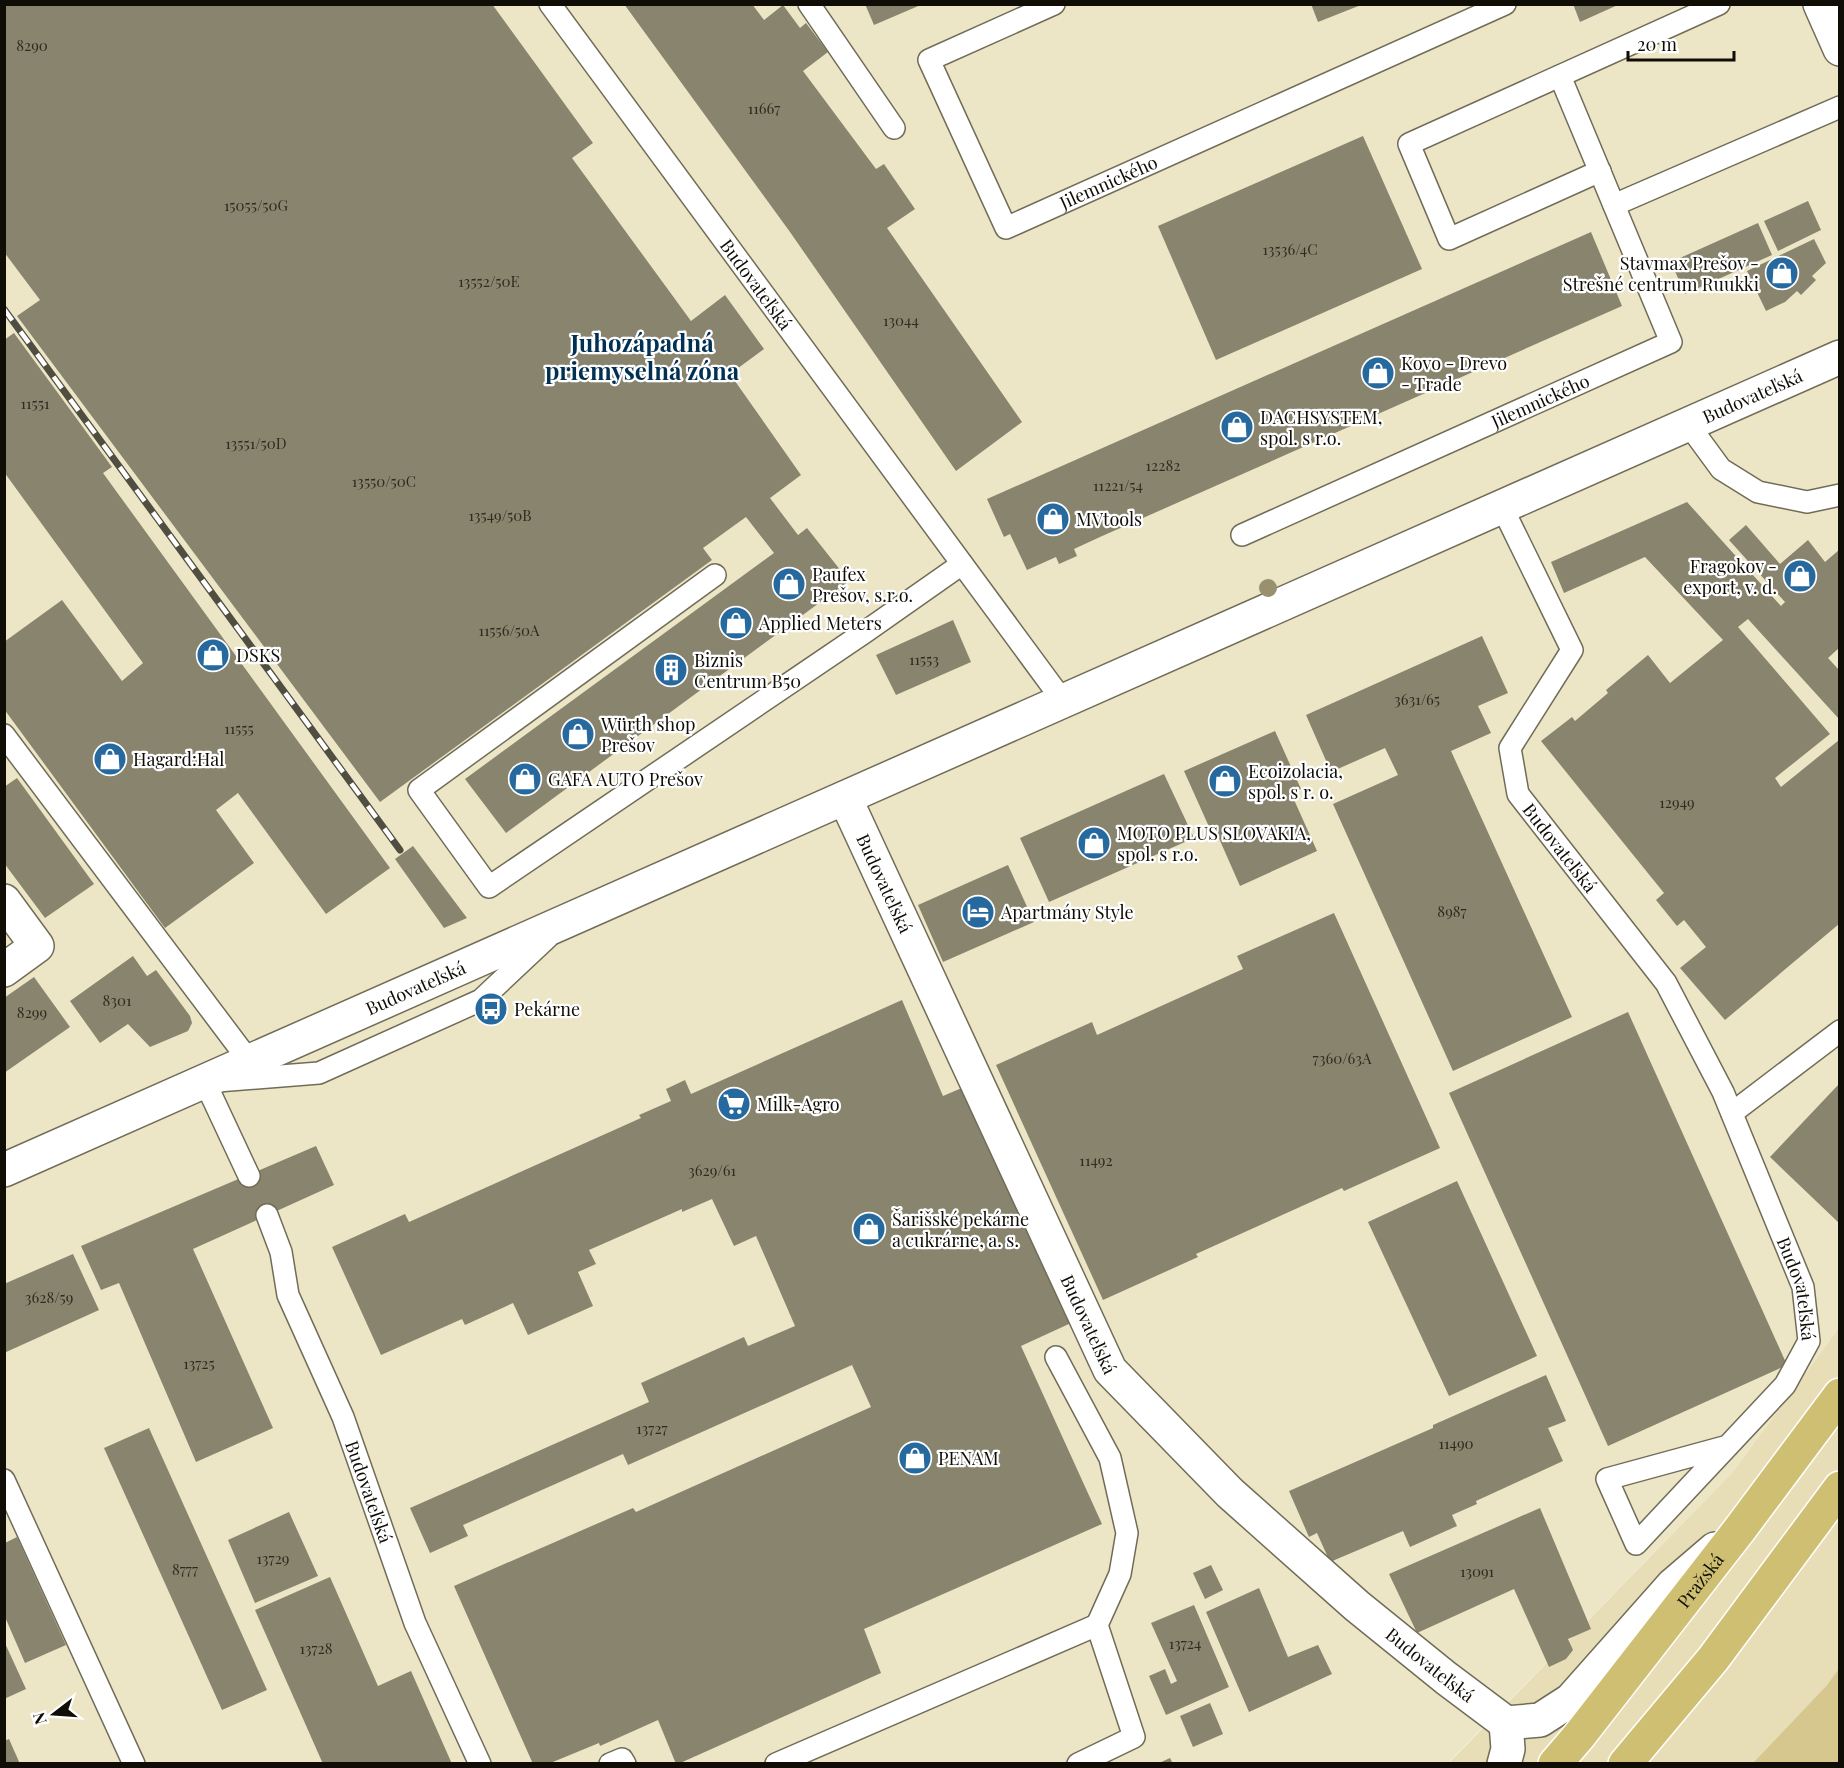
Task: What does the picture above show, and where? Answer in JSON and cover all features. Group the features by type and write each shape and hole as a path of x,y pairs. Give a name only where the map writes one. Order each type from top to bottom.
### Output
{"main road":[{"name":"Pražská","path":"1555,1764 1740,1529 1839,1395"},
{"path":"1625,1764 1713,1659 1839,1488"}],"street":[{"path":"1820,4 1839,49"},
{"name":"Budovateľská","path":"4,1170 1839,357"},
{"name":"Budovateľská","path":"845,798 1110,1371 1247,1509 1357,1606 1506,1723"},
{"path":"4,901 37,946 4,970"},
{"path":"1504,1764 1508,1749 1506,1723 1540,1720 1571,1700 1673,1585 1740,1529"}],"lane":[{"name":"Budovateľská","path":"550,4 1063,701"},
{"path":"809,4 894,128"},
{"name":"Jilemnického","path":"1054,4 929,60 1006,228 1505,4"},
{"path":"1600,171 1449,238 1409,144 1719,4"},
{"name":"Jilemnického","path":"1242,535 1671,342 1560,76"},
{"path":"1614,205 1839,106"},
{"path":"1688,424 1721,470 1758,492 1807,502 1839,495"},
{"name":"Budovateľská","path":"1502,507 1572,650 1510,748 1518,794 1666,983 1724,1092 1803,1287 1809,1341 1785,1385 1701,1475 1636,1544 1607,1479 1728,1446"},
{"path":"715,575 419,790 489,887 962,564"},
{"path":"4,735 250,1062"},
{"path":"249,1176 205,1082 319,1073 481,1000 564,923"},
{"path":"1732,1113 1839,1031"},
{"name":"Budovateľská","path":"267,1215 280,1252 288,1295 343,1417 415,1623 480,1764"},
{"path":"776,1764 1097,1625 1120,1574 1127,1533 1110,1458 1056,1357"},
{"path":"4,1480 134,1764"},
{"path":"1078,1764 1134,1737 1097,1625"},
{"path":"610,1764 622,1759 625,1764"}],"shaded area":[{"path":"5,5 1839,5 1839,1328 1732,1473 1448,1763 5,1764"},
{"path":"1839,1328 1840,1669 1827,1685 1753,1763 1448,1764 1732,1473"},
{"path":"1839,1669 1839,1763 1753,1763 1827,1685"}],"building":[{"path":"4,4 492,4 593,143 572,158 691,321 725,295 764,349 730,374 801,475 770,498 798,535 807,528 849,581 506,833 465,779 774,553 746,517 703,548 712,560 380,802 17,316 40,300 4,252"},
{"path":"624,4 752,4 764,20 783,5 800,28 806,23 828,52 803,71 876,169 884,164 915,209 887,228 1022,422 956,471 790,232"},
{"path":"865,4 923,4 874,25"},
{"path":"1311,4 1361,4 1361,5 1318,22"},
{"path":"1573,4 1620,4 1580,22"},
{"path":"1363,136 1422,269 1216,360 1158,226"},
{"path":"1808,201 1821,230 1778,251 1764,221"},
{"path":"1758,223 1772,255 1685,294 1671,262"},
{"path":"1591,232 1622,306 1100,537 1074,549 1077,556 1059,564 1056,557 1027,570 1010,534 1004,537 987,499"},
{"name":"Stavmax Prešov - Strešné centrum Ruukki","path":"1814,239 1826,263 1812,276 1816,280 1801,295 1797,291 1785,302 1766,311 1747,271"},
{"path":"14,333 112,467 103,473 390,868 326,914 238,793 216,810 254,863 165,928 4,709 4,642 62,600 122,681 143,663 4,472 4,340"},
{"path":"1687,502 1781,606 1785,602 1729,540 1746,525 1780,564 1808,540 1825,562 1839,550 1839,648 1828,658 1839,670 1839,719 1748,619 1738,627 1830,734 1775,778 1781,787 1839,740 1839,924 1725,1020 1680,968 1706,947 1684,920 1677,926 1656,900 1664,893 1541,741 1572,717 1575,721 1608,693 1606,690 1648,655 1670,683 1723,640 1645,557 1564,593 1551,562"},
{"path":"953,620 971,662 896,695 876,655"},
{"path":"1482,636 1508,693 1478,706 1491,733 1451,751 1572,1017 1453,1071 1333,804 1398,775 1385,748 1331,772 1306,715"},
{"path":"1275,731 1301,789 1291,793 1317,851 1240,886 1214,827 1210,829 1184,771"},
{"path":"1164,774 1194,838 1049,902 1020,838"},
{"path":"17,778 94,884 45,918 4,863 4,787"},
{"path":"413,846 467,918 444,928 395,859"},
{"path":"1008,865 1034,922 943,962 918,905"},
{"path":"1334,913 1440,1148 1344,1191 1342,1188 1196,1254 1198,1257 1103,1300 996,1065 1092,1022 1097,1035 1243,969 1237,956"},
{"path":"133,956 147,976 156,970 190,1016 192,1023 188,1031 150,1047 128,1024 100,1043 70,1001"},
{"path":"34,977 70,1027 4,1073 4,998"},
{"path":"902,1000 943,1096 964,1087 1071,1323 1021,1346 1102,1524 864,1629 881,1673 678,1764 676,1764 658,1720 600,1746 599,1743 548,1764 533,1764 454,1586 633,1508 636,1512 871,1407 852,1365 628,1465 623,1454 463,1525 468,1536 430,1553 410,1508 649,1402 641,1383 744,1337 748,1346 795,1326 756,1236 734,1246 712,1199 682,1212 682,1209 589,1250 596,1264 578,1272 593,1306 528,1335 513,1303 465,1325 462,1319 381,1355 332,1247 405,1214 409,1222 641,1118 639,1115 671,1101 666,1089 685,1080 691,1094"},
{"path":"1628,1012 1787,1365 1608,1446 1449,1093"},
{"path":"1839,1084 1839,1223 1770,1157"},
{"path":"316,1146 334,1185 193,1249 273,1428 196,1462 119,1283 101,1290 81,1246"},
{"path":"1457,1181 1537,1356 1449,1396 1368,1222"},
{"path":"73,1254 99,1310 4,1353 4,1284"},
{"path":"1546,1375 1566,1421 1548,1428 1563,1461 1476,1501 1477,1504 1452,1515 1457,1526 1410,1547 1403,1531 1330,1562 1317,1533 1309,1537 1289,1491 1433,1428 1433,1425"},
{"path":"149,1428 267,1690 222,1710 104,1448"},
{"path":"1540,1508 1591,1629 1568,1639 1573,1650 1566,1659 1549,1667 1514,1589 1417,1633 1389,1574"},
{"path":"289,1512 318,1576 255,1603 228,1540"},
{"path":"17,1537 66,1645 25,1663 5,1617 5,1543"},
{"path":"1211,1565 1223,1590 1205,1599 1193,1573"},
{"path":"330,1577 378,1686 411,1671 452,1764 323,1764 255,1610"},
{"path":"1259,1588 1288,1657 1318,1645 1332,1674 1249,1712 1206,1612"},
{"path":"1194,1605 1229,1687 1166,1715 1149,1676 1165,1669 1171,1684 1177,1681 1151,1623"},
{"path":"4,1641 26,1689 4,1699"},
{"path":"1210,1703 1223,1734 1193,1747 1180,1716"},
{"path":"9,1739 20,1764 4,1764 4,1741"},
{"path":"1170,1758 1173,1764 1157,1764"}],"railway":[{"path":"4,309 400,850"}],"place":[{"name":"Stavmax Prešov - Strešné centrum Ruukki","path":"1782,273"},
{"name":"Kovo - Drevo - Trade","path":"1378,373"},
{"name":"DACHSYSTEM, spol. s r.o.","path":"1237,427"},
{"name":"MVtools","path":"1053,519"},
{"name":"Fragokov - export, v. d.","path":"1800,576"},
{"name":"Paufex Prešov, s.r.o.","path":"789,584"},
{"name":"Applied Meters","path":"736,623"},
{"name":"DSKS","path":"213,655"},
{"name":"Biznis Centrum B50","path":"671,670"},
{"name":"Würth shop Prešov","path":"578,734"},
{"name":"Hagard:Hal","path":"110,759"},
{"name":"GAFA AUTO Prešov","path":"525,779"},
{"name":"Ecoizolacia, spol. s r. o.","path":"1225,781"},
{"name":"MOTO PLUS SLOVAKIA, spol. s r.o.","path":"1094,843"},
{"name":"Apartmány Style","path":"978,912"},
{"name":"Pekárne","path":"491,1009"},
{"name":"Milk-Agro","path":"734,1104"},
{"name":"Šarišské pekárne a cukrárne, a. s.","path":"869,1229"},
{"name":"PENAM","path":"915,1458"}],"district":[{"name":"Juhozápadná priemyselná zóna","path":"642,356"}]}
